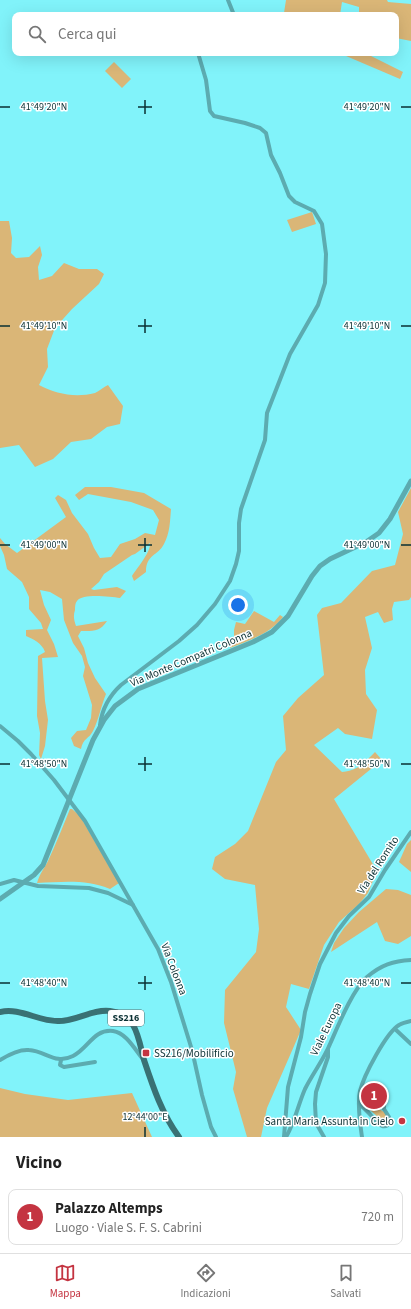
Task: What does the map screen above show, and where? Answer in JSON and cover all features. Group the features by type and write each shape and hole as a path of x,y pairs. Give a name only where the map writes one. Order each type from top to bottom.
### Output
{"main road":[{"name":"SS216","path":"0,1012 13,1011 55,1021 67,1020 100,1011 117,1013 126,1018 133,1026 162,1108 179,1137"}],"street":[{"path":"228,0 233,12"},
{"path":"100,728 103,710 113,693 121,685 194,628 215,604 230,581 239,551 239,523 241,509 265,440 267,414 289,358 318,305 325,283 326,249 323,228 320,220 312,209 295,202 288,196 280,173 271,156 268,137 264,131 259,127 212,115 210,111 205,77 199,56"},
{"name":"Via Monte Compatri Colonna","path":"0,899 42,867 90,748 108,713 136,691 256,641 272,632 288,616 312,576 320,566 334,557 366,542 381,531 390,519 411,481"},
{"name":"Via Colonna","path":"0,726 31,754 54,780 88,824 158,949 165,966 192,1050 202,1095 211,1127 216,1137"},
{"name":"Via del Romito","path":"285,1137 287,1091 301,1037 305,1012 318,969 332,939 347,919 368,898 411,832"},
{"path":"0,884 13,880 38,886 93,888 108,893 133,905"},
{"name":"Viale Europa","path":"285,1137 293,1125 306,1087 328,1049 348,1004 366,978 387,964 411,960"},
{"path":"362,1137 360,1092 368,1071 395,1029 400,1025 411,1021"},
{"path":"395,1029 411,1044"},
{"path":"0,1060 10,1054 27,1050 61,1060 70,1058 79,1053 99,1033 110,1031 118,1032 123,1035 145,1060"},
{"path":"324,1137 316,1123 315,1104 318,1086 328,1058 328,1049"},
{"path":"61,1060 60,1065 64,1067 95,1062"},
{"path":"360,1106 364,1108 380,1125 385,1126 390,1121 384,1106"}],"shaded area":[{"path":"286,0 387,0 388,2 411,4 411,41 399,39 399,12 359,12 359,7 342,2 340,12 284,12"},
{"path":"346,56 371,56 403,72 400,79"},
{"path":"114,62 131,79 122,88 105,71"},
{"path":"312,212 316,224 292,232 287,220"},
{"path":"0,221 9,221 12,238 11,253 16,258 29,257 40,246 42,255 38,267 39,280 52,276 64,263 79,269 97,269 104,274 99,284 72,309 55,328 47,349 48,367 39,385 59,393 80,395 95,393 108,385 123,406 120,424 107,427 91,439 71,442 53,459 35,467 19,445 0,448"},
{"path":"85,487 111,487 144,493 171,509 169,527 162,548 150,558 146,572 134,581 132,576 146,555 150,547 150,543 104,574 99,582 91,589 94,590 117,587 126,591 120,598 91,596 80,599 76,603 74,620 76,626 107,621 99,629 93,631 81,631 78,636 95,678 106,694 95,726 91,734 83,743 81,749 74,746 71,738 77,731 86,730 91,718 92,705 83,676 85,667 82,656 73,643 64,620 62,599 50,592 40,590 44,605 51,620 47,630 54,644 58,657 42,658 48,720 45,746 41,759 39,755 40,733 37,716 38,656 45,652 40,644 26,636 26,630 43,629 41,623 29,609 29,597 22,582 7,569 4,555 0,546 0,538 17,553 66,517 55,498 58,495 66,500 72,513 88,534 100,558 111,557 120,544 135,539 145,533 155,535 159,520 153,510 131,502 88,494 79,500 75,495"},
{"path":"411,488 411,597 409,600 394,602 392,609 393,620 384,623 378,612 365,617 372,648 365,670 366,694 377,710 372,739 345,734 338,728 314,745 342,772 357,768 375,752 382,760 334,799 377,871 368,893 360,903 339,922 324,945 309,989 291,984 286,1007 301,1030 267,1108 261,1137 247,1137 233,1089 236,1072 224,1023 225,990 256,952 259,929 255,885 225,879 212,869 215,857 235,844 248,831 276,762 286,750 283,716 298,698 324,675 317,615 322,608 341,603 372,571 395,565 403,534 398,512"},
{"path":"254,611 274,622 280,615 283,617 266,632 230,648 230,641 234,637 236,622 245,624"},
{"path":"70,809 80,816 119,883 110,889 83,882 37,883 47,864"},
{"path":"411,840 411,872 399,862 407,844"},
{"path":"386,889 398,890 411,895 411,936 398,944 385,941 377,922 331,952 334,943 344,928 359,912"},
{"path":"0,1088 25,1094 68,1100 132,1093 152,1137 0,1137"},
{"path":"362,1100 386,1113 389,1119 387,1123 385,1123 363,1104"}],"place":[{"name":"SS216/Mobilificio","path":"146,1053"},
{"name":"Palazzo Altemps","path":"374,1096"},
{"name":"Santa Maria Assunta in Cielo","path":"402,1121"}]}
